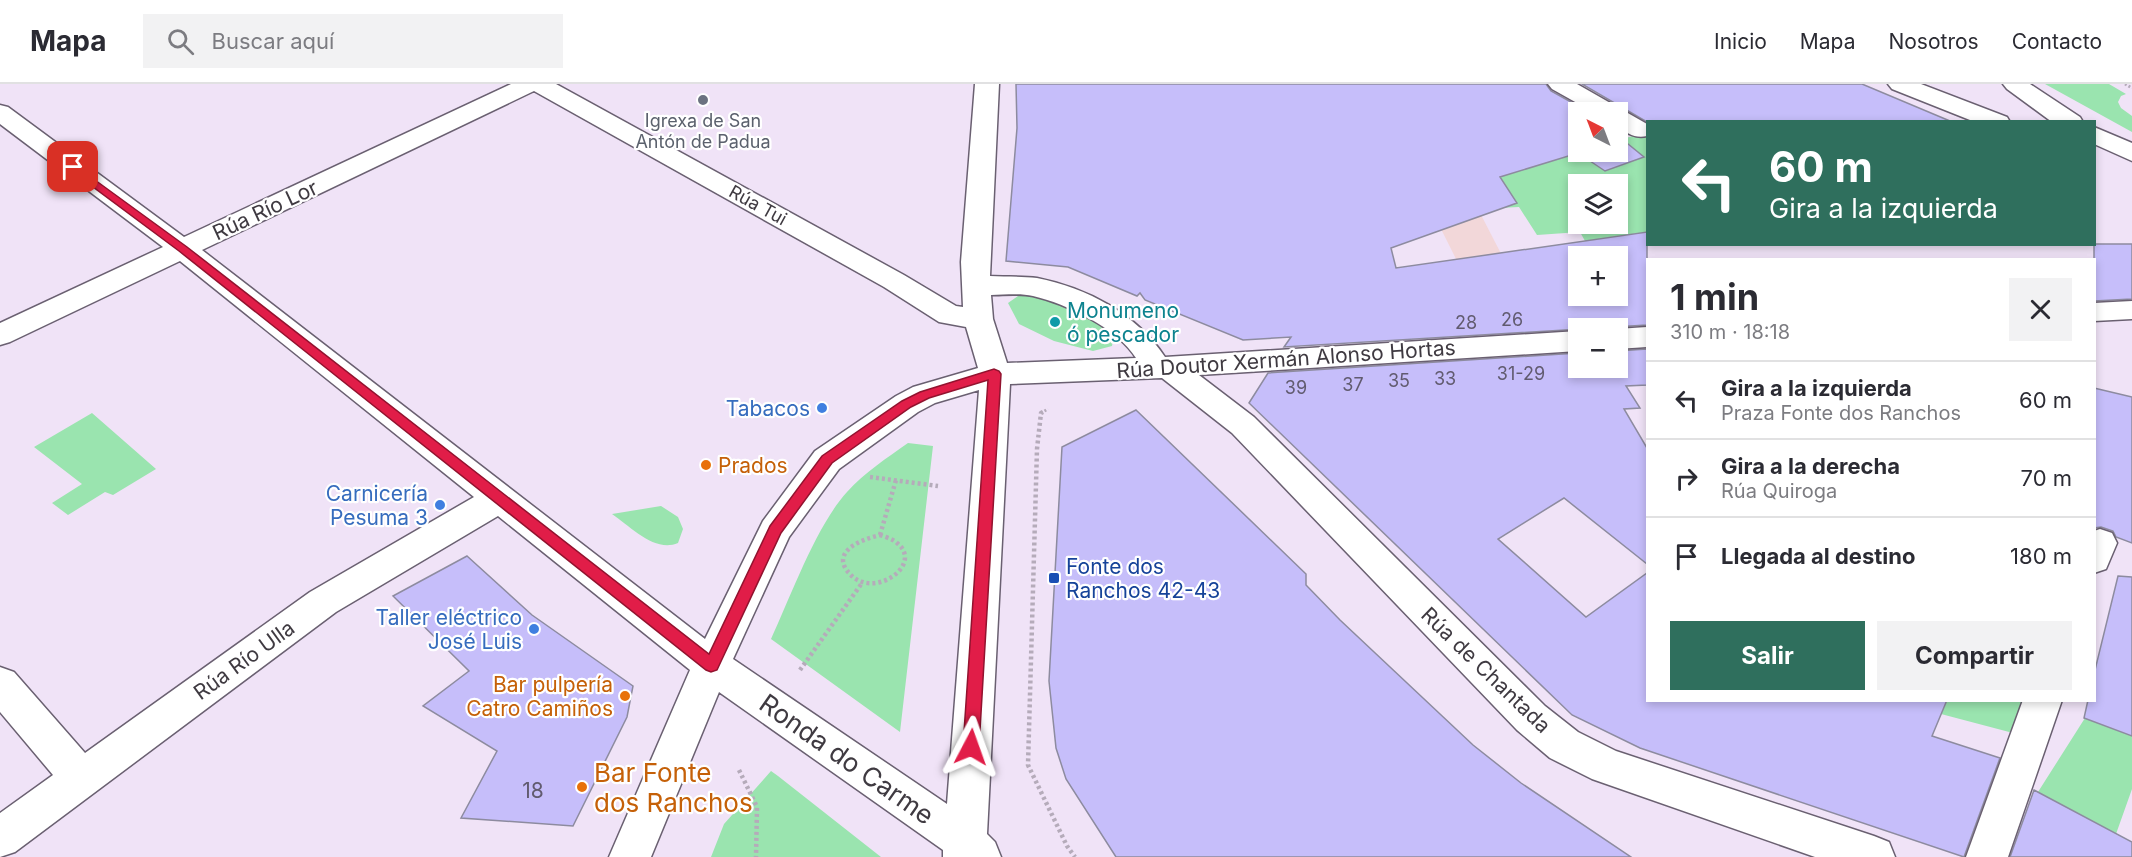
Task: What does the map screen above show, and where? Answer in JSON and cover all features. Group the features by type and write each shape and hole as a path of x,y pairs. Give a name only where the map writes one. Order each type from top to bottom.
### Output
{"street":[{"name":"Rúa Río Lor","path":"0,335 531,84"},
{"name":"Rúa Tui","path":"539,84 894,281 949,315 978,319"},
{"path":"970,852 994,374 978,319 975,285 987,84"},
{"path":"1560,84 1592,102"},
{"path":"2015,84 2068,120"},
{"path":"1912,86 1993,120"},
{"name":"Ronda do Carme","path":"0,112 183,249 711,665 970,852"},
{"path":"1628,123 1640,130"},
{"path":"2096,135 2130,153"},
{"path":"2096,152 2130,153"},
{"name":"Rúa de Chantada","path":"975,285 1035,287 1090,306 1116,322 1163,368 1243,426 1531,718 1564,745 1606,766 1874,857"},
{"path":"2096,312 2132,310"},
{"path":"1628,338 1646,337"},
{"name":"Rúa Doutor Xermán Alonso Hortas","path":"630,857 711,665 775,530 827,460 907,404 924,395 994,374 1163,368 1568,342"},
{"name":"Rúa Río Ulla","path":"0,838 323,602 500,498"},
{"path":"0,684 82,779"},
{"path":"1987,857 2042,702"}],"path":[{"path":"2125,84 2132,88"},
{"path":"1050,408 1041,413 1037,448 1028,765 1067,846 1075,857"},
{"path":"863,476 938,486"},
{"path":"880,535 896,480"},
{"path":"880,535 894,539 903,546 906,558 902,570 891,579 877,583 862,583 850,576 845,566 846,554 853,544 866,537 880,535"},
{"path":"800,670 862,583"},
{"path":"739,770 757,807 756,857"}],"shaded area":[{"path":"1400,147 1478,209 1511,273 1487,321"}],"green space":[{"path":"2045,84 2109,84 2126,94 2121,96 2118,102 2121,108 2132,116 2132,132"},
{"path":"1497,131 1568,150 1568,162 1592,162 1605,171 1643,157 1628,144 1628,137 1646,132 1646,232 1585,241 1581,234 1628,234 1628,174 1568,174 1568,233 1537,235 1519,207 1478,209"},
{"path":"1018,296 1041,296 1097,319 1114,335 1112,346 1093,351 1054,341 1019,324 1008,303"},
{"path":"92,413 156,469 113,495 105,492 68,515 52,503 82,484 34,447"},
{"path":"908,443 933,446 900,732 771,639 815,542 836,506 861,478"},
{"path":"661,506 678,517 683,529 678,543 661,545 652,542 612,514"},
{"path":"1947,702 2026,702 2013,733 1941,714"},
{"path":"2085,718 2132,736 2132,789 2116,834 2038,792"},
{"path":"771,771 881,857 711,857 724,824"}],"building":[{"path":"1016,84 1546,84 1551,91 1571,102 1568,102 1568,156 1500,177 1517,203 1391,248 1396,268 1646,232 1646,325 1628,326 1628,318 1568,318 1568,330 1284,347 1291,337 1243,340 1145,300 1140,293 1137,296 1068,267 1006,261 1017,128"},
{"path":"1582,84 1862,84 1948,120 1646,120 1628,111 1628,102 1613,102"},
{"path":"1628,144 1644,157 1605,171 1592,162 1628,162"},
{"path":"2096,244 2132,244 2132,299 2096,301 2096,258 2094,258"},
{"path":"1646,349 1646,385 1626,386 1640,408 1624,409 1646,446 1646,563 1564,498 1498,539 1586,617 1646,574 1646,702 1946,702 1932,736 2000,758 1964,857 1640,748 1572,715 1249,403 1268,373 1568,354 1568,378 1628,378 1628,350"},
{"path":"2096,388 2132,397 2132,543 2116,537 2113,531 2096,528"},
{"path":"1136,410 1306,574 1306,585 1340,620 1473,745 1521,783 1631,857 1116,857 1066,779 1056,748 1049,681 1062,447"},
{"path":"467,556 532,615 633,686 627,717 573,826 461,818 497,751 423,706 469,671 393,596"},
{"path":"2118,576 2132,577 2132,736 2084,718 2088,702 2096,702 2096,666"},
{"path":"2034,790 2132,842 2132,857 2010,857"}],"place":[{"name":"Igrexa de San Antón de Padua","path":"703,100"},
{"name":"Monumeno ó pescador","path":"1055,322"},
{"name":"Tabacos","path":"822,408"},
{"name":"Prados","path":"706,465"},
{"name":"Carnicería Pesuma 3","path":"440,505"},
{"name":"Fonte dos Ranchos 42-43","path":"1054,578"},
{"name":"Taller eléctrico José Luis","path":"534,629"},
{"name":"Bar pulpería Catro Camiños","path":"625,696"},
{"name":"Bar Fonte dos Ranchos","path":"582,787"}],"route":[{"path":"73,167 183,249 711,665 775,530 827,460 879,422 924,395 994,374 971,747"}]}
